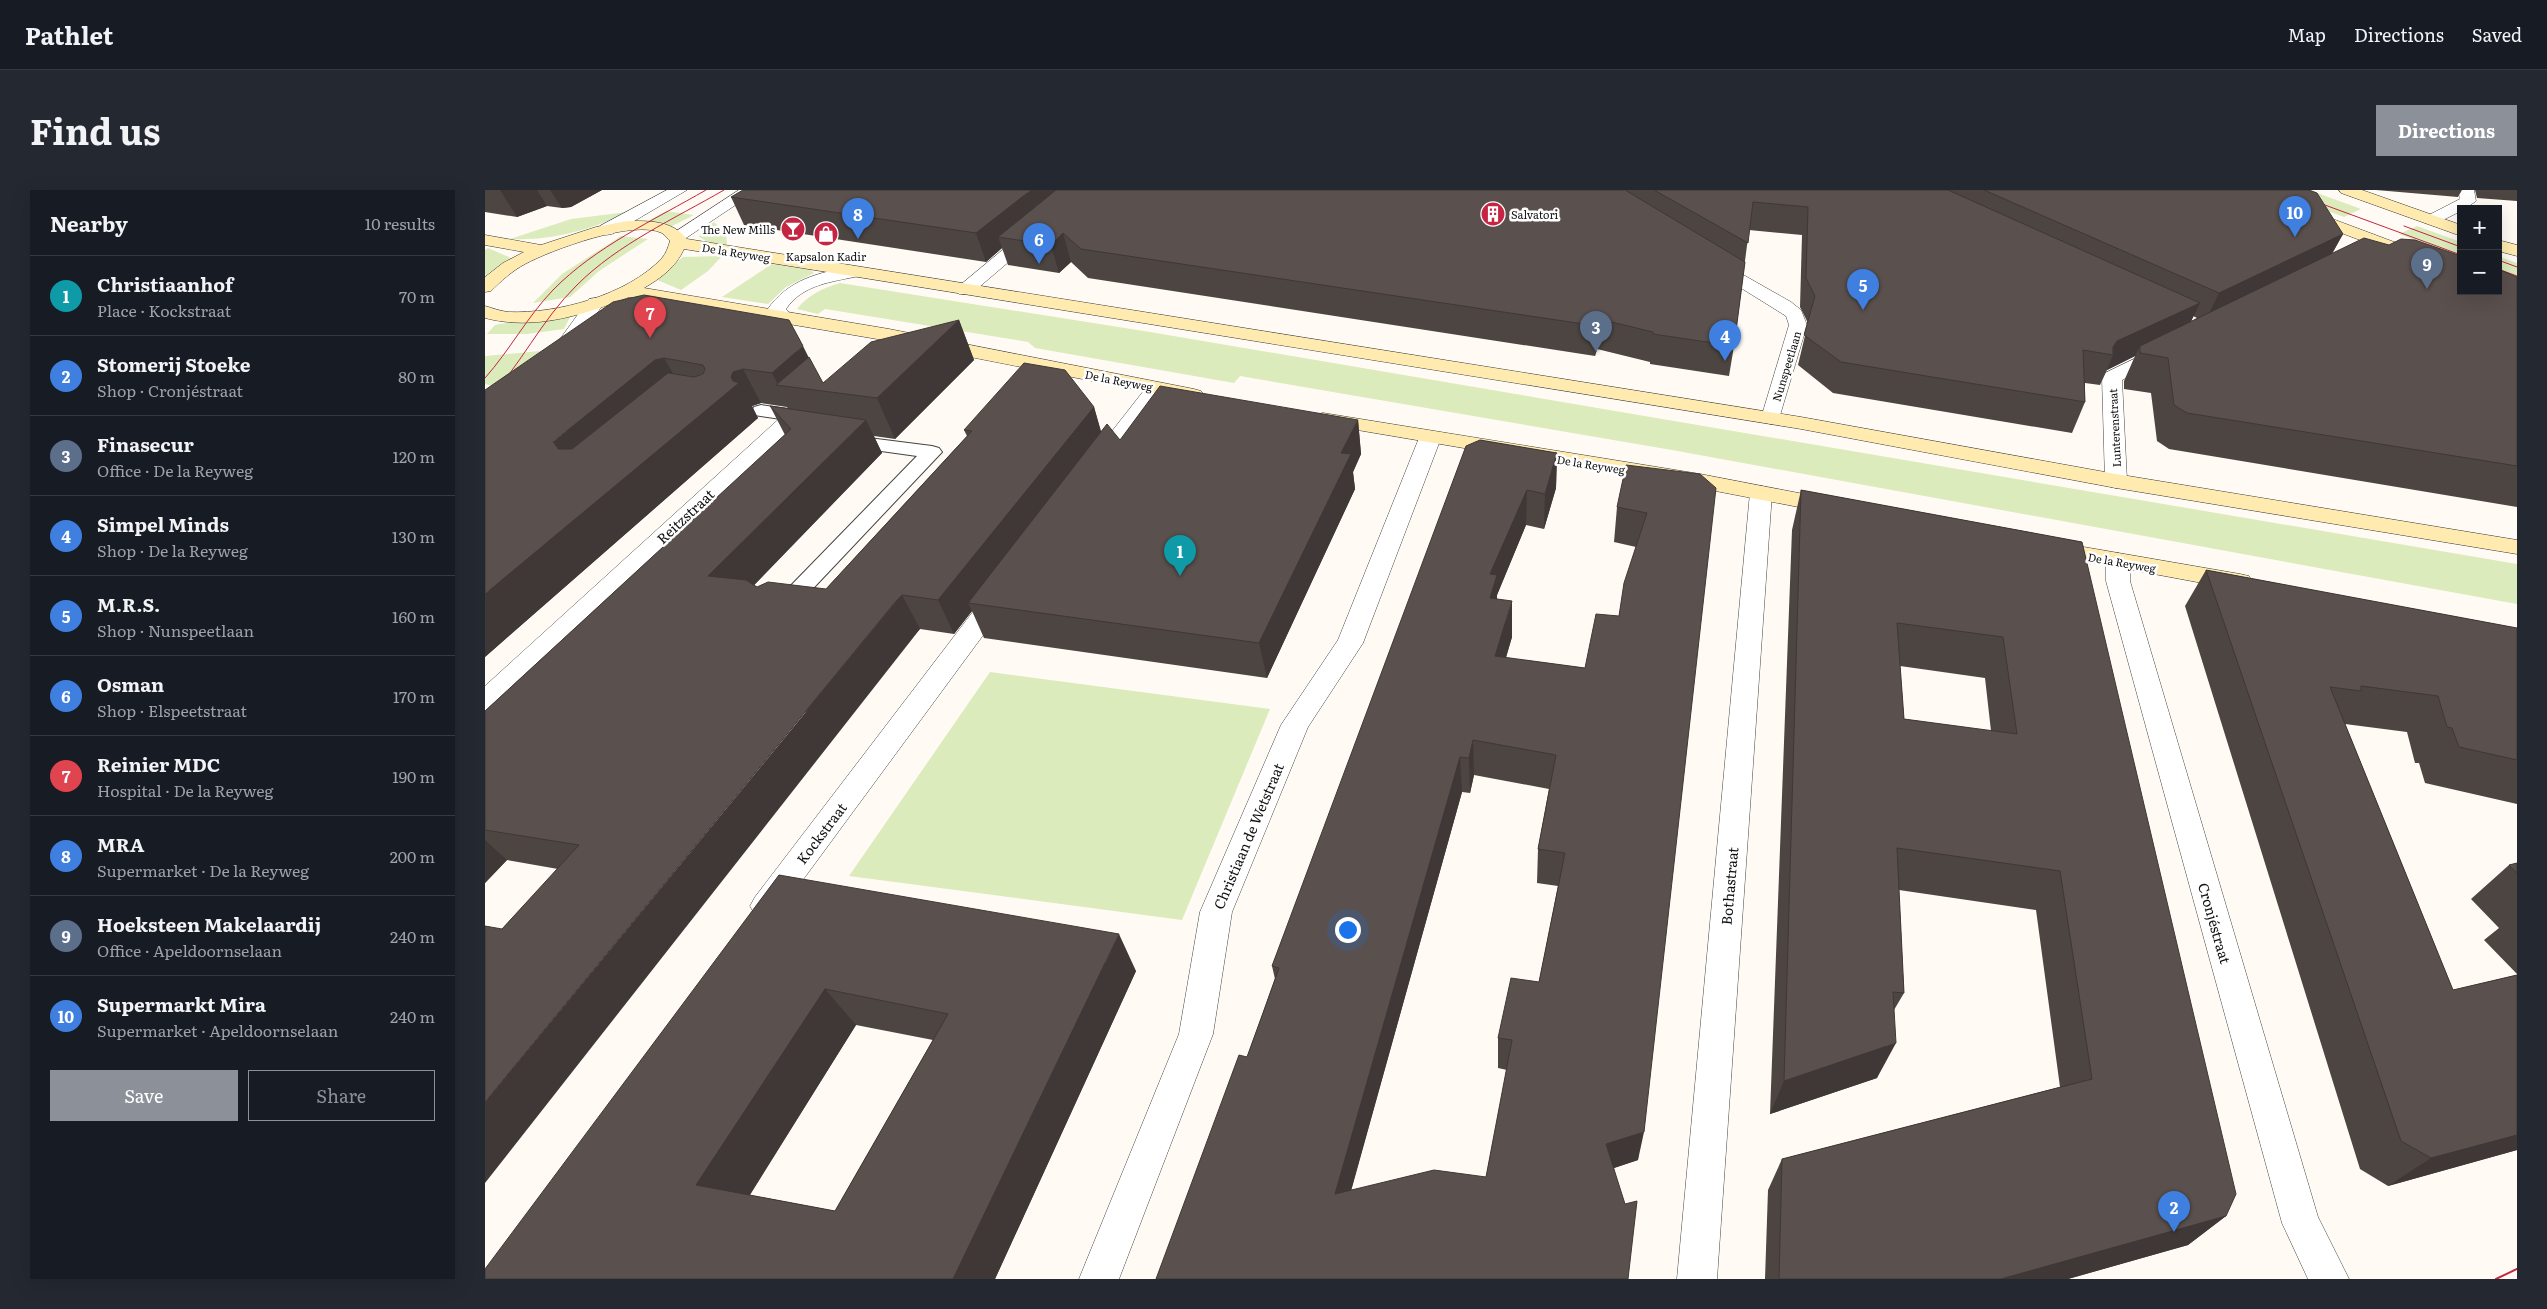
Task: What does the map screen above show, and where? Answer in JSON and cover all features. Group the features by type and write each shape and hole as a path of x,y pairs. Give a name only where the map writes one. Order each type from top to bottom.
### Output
{"street":[{"path":"606,230 679,190"},
{"path":"485,312 504,317 520,317 564,312 628,291 647,280 669,262 678,250 678,240 750,190"},
{"path":"965,290 1085,190"},
{"path":"2241,190 2457,272"},
{"path":"2347,190 2457,230"},
{"path":"2431,220 2468,201 2466,190"},
{"name":"De la Reyweg","path":"485,287 504,270 542,250 606,230 639,226 656,227 669,230 678,240 853,272 1183,322 1771,418 2117,481 2517,547"},
{"path":"485,240 542,250"},
{"path":"2365,252 2383,244"},
{"path":"2502,245 2517,251"},
{"name":"Nunspeetlaan","path":"1692,250 1785,306 1794,314 1799,324 1771,418"},
{"name":"De la Reyweg","path":"784,318 776,310 781,300 791,292 825,277 853,272"},
{"name":"De la Reyweg","path":"628,291 889,335 1150,396 1214,399"},
{"path":"547,368 553,364 595,303"},
{"path":"865,352 889,335"},
{"name":"Lunterenstraat","path":"2117,481 2112,377 2179,343"},
{"name":"Reitzstraat","path":"485,701 777,431 799,425 823,390"},
{"path":"1087,478 1150,396"},
{"name":"De la Reyweg","path":"1301,416 1761,492 1859,512"},
{"name":"Christiaan de Wetstraat","path":"1099,1279 1196,1034 1216,912 1295,725 1324,679 1350,643 1430,438"},
{"name":"Bothastraat","path":"1697,1279 1761,492"},
{"name":"De la Reyweg","path":"2032,545 2118,562 2262,586"},
{"name":"Cronjéstraat","path":"2118,562 2118,581 2301,1223 2329,1279"},
{"name":"Kockstraat","path":"751,926 1016,573"}],"lane":[{"path":"761,411 799,425"},
{"path":"779,611 931,452 828,439"}],"green space":[{"path":"2273,190 2309,190 2361,209 2344,217"},
{"path":"666,211 694,215 672,226 646,222"},
{"path":"627,212 600,224 570,233 540,238 510,239 571,219"},
{"path":"714,222 726,233 727,245 708,242 699,237 704,229"},
{"path":"2417,226 2457,241 2457,256 2399,234"},
{"path":"621,236 648,239 599,271 570,297 533,303 562,274"},
{"path":"488,248 511,258 485,276 485,250"},
{"path":"722,256 708,271 681,290 655,279 683,257"},
{"path":"2502,257 2517,263 2517,279 2502,273"},
{"path":"772,264 811,270 814,273 786,287 768,304 722,297"},
{"path":"840,283 1150,332 2517,564 2517,604 1672,450 1240,376 1234,383 1035,348 1028,342 825,309 818,314 797,309 816,293"},
{"path":"570,317 564,329 527,334 487,334 495,325 499,324"},
{"path":"551,350 497,387 485,384 485,356"},
{"path":"990,672 1270,709 1182,920 849,876"}],"building":[{"path":"743,190 1031,190 976,233 731,197"},
{"path":"1056,190 1625,190 1745,262 1734,346 1653,334 1653,332 1599,319 1597,326 1081,249 1063,233 1051,245 998,237"},
{"path":"1654,190 1948,190 2200,303 2117,341 2113,347 2113,355 2083,350 2085,402 1841,362 1804,335 1815,296 1806,278 1808,207 1753,202 1748,243"},
{"path":"1984,190 2309,190 2317,193 2343,234 2219,293"},
{"path":"2364,238 2389,245 2401,239 2415,240 2457,255 2457,295 2502,295 2502,271 2517,277 2517,466 2187,413 2174,405 2168,358 2140,353 2140,346"},
{"path":"644,295 789,320 803,346 772,373 743,369 733,372 731,377 733,381 739,383 485,594 485,390 613,302","holes":["664,358 703,365 705,369 703,374 694,377 668,373 572,449 558,449 553,442 655,360"]},
{"path":"959,320 877,398 776,385 809,357 823,383 871,342"},
{"path":"1024,363 1065,370 1094,407 938,600 902,595 897,600 485,1102 485,926 502,929 579,845 485,830 485,711 791,429 770,406 866,420 708,576 746,580 757,587 768,582 826,589 972,431 964,430"},
{"path":"1160,386 1358,420 1341,453 1351,454 1259,643 968,603 1107,424 1120,440"},
{"path":"1480,440 1557,453 1545,494 1527,490 1490,574 1497,575 1490,598 1512,601 1495,656 1585,668 1596,614 1619,616 1624,583 1647,513 1617,507 1626,465 1700,474 1716,488 1644,1132 1606,1144 1625,1204 1637,1201 1628,1279 1156,1279 1239,1055 1247,1057 1279,968 1272,966 1466,446","holes":["1473,740 1556,755 1538,849 1565,853 1539,982 1511,978 1498,1038 1512,1040 1486,1177 1434,1170 1335,1194 1460,757 1469,758"]},
{"path":"1801,490 2082,542 2236,1194 2226,1216 2001,1279 1779,1279 1782,1159 2092,1079 2060,871 1897,848 1904,993 1893,992 1896,1043 1784,1081","holes":["1897,623 2003,637 2017,734 1904,719"]},
{"path":"2206,570 2517,628 2517,760 2459,747 2452,728 2447,727 2438,696 2361,686 2361,691 2330,687 2453,990 2517,975 2517,1135 2431,1158 2401,1141"},
{"path":"2517,863 2517,873 2509,865"},
{"path":"779,875 1119,934 953,1279 485,1279 485,1269","holes":["825,989 948,1014 835,1211 696,1185"]}],"tram line":[{"path":"485,378 544,300 587,260 626,235 706,190"},
{"path":"485,403 498,389 552,313 593,270 647,233 724,190"},
{"path":"2284,190 2457,254"},
{"path":"2404,226 2457,246"},
{"path":"2502,261 2517,267"},
{"path":"2502,270 2517,276"},
{"path":"2496,1279 2517,1269"}],"place":[{"name":"Salvatori","path":"1493,214"},
{"name":"The New Mills","path":"793,229"},
{"name":"Kapsalon Kadir","path":"826,234"},
{"name":"Supermarkt Mira","path":"2295,237"},
{"name":"MRA","path":"858,239"},
{"name":"Osman","path":"1039,264"},
{"name":"Hoeksteen Makelaardij","path":"2427,289"},
{"name":"M.R.S.","path":"1863,310"},
{"name":"Reinier MDC","path":"650,338"},
{"name":"Finasecur","path":"1596,352"},
{"name":"Simpel Minds","path":"1725,361"},
{"name":"Christiaanhof","path":"1180,576"},
{"name":"Stomerij Stoeke","path":"2174,1232"}]}
